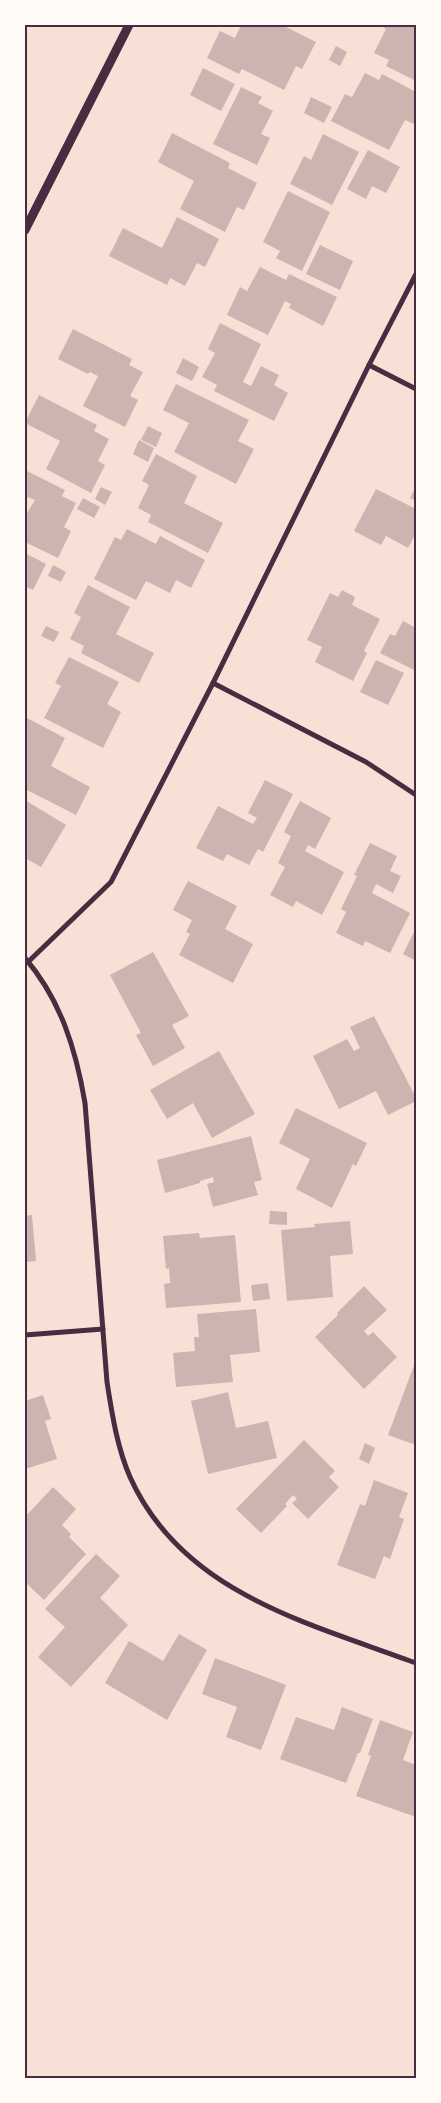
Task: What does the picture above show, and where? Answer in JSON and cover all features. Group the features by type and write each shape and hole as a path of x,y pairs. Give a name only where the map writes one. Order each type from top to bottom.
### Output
{"street":[{"path":"25,230 129,25"},
{"path":"415,1661 280,1612 248,1598 214,1577 162,1529 144,1503 130,1477 120,1450 106,1382 85,1103 80,1073 65,1022 46,986 27,960 111,882 213,683 369,365 416,274"},
{"path":"369,365 416,389"},
{"path":"213,683 366,762 416,795"},
{"path":"25,1335 103,1329"}],"building":[{"path":"241,25 282,25 316,42 302,69 296,66 284,90 242,69 239,74 207,58 220,31 235,38"},
{"path":"379,25 416,25 416,81 386,66 389,60 374,53 386,29"},
{"path":"336,46 347,52 340,66 329,60"},
{"path":"203,68 235,84 221,111 190,95"},
{"path":"365,73 379,80 382,74 416,92 416,125 405,120 389,150 331,121 345,94 352,97"},
{"path":"241,87 262,97 258,103 273,111 261,134 270,138 257,165 213,144"},
{"path":"311,97 332,107 324,123 304,113"},
{"path":"172,133 230,163 228,168 257,183 244,210 237,207 225,232 180,209 194,181 158,162"},
{"path":"323,134 359,152 332,205 290,184 304,156 311,160"},
{"path":"368,150 400,167 386,193 372,186 366,199 347,189"},
{"path":"288,191 330,212 302,271 276,258 280,251 263,242"},
{"path":"177,217 219,239 205,267 197,263 185,286 170,278 167,285 109,256 123,228 162,248"},
{"path":"320,245 353,261 340,290 306,274"},
{"path":"260,267 286,280 289,274 337,297 323,326 289,308 291,304 285,301 268,335 227,315 240,287 247,291"},
{"path":"220,323 261,344 243,382 251,386 261,366 279,375 274,385 288,393 274,421 214,391 217,385 202,377 215,353 208,349"},
{"path":"73,329 132,359 129,365 143,372 130,396 138,400 125,427 83,406 98,376 90,372 88,374 58,359"},
{"path":"183,358 199,367 192,381 176,373"},
{"path":"176,384 249,420 238,441 254,449 236,484 174,452 189,423 163,410"},
{"path":"39,395 97,425 94,431 109,439 98,461 105,465 91,493 46,469 60,441 25,423"},
{"path":"148,426 162,433 156,447 141,440"},
{"path":"139,440 154,448 148,462 133,454"},
{"path":"156,454 197,476 184,503 223,523 208,553 148,522 151,515 138,508 149,485 142,481"},
{"path":"25,470 65,490 62,496 76,503 64,527 71,531 58,558 25,542 25,516 35,500 28,497 25,503"},
{"path":"416,486 416,501 410,498"},
{"path":"101,487 112,492 105,505 95,499"},
{"path":"376,489 416,509 416,533 408,548 386,536 381,545 354,531"},
{"path":"83,498 100,507 94,518 77,509"},
{"path":"127,529 156,544 160,536 205,560 191,588 176,580 170,593 146,581 136,600 94,579 115,537 121,540"},
{"path":"25,553 46,564 33,590 25,586"},
{"path":"53,565 66,572 61,582 48,576"},
{"path":"88,585 130,607 116,634 154,653 139,683 81,653 84,646 70,639 81,617 74,613"},
{"path":"342,590 355,597 352,605 380,619 364,651 367,653 353,681 315,662 322,647 307,640 330,593 338,597"},
{"path":"403,621 416,628 416,671 380,653 390,634 395,636"},
{"path":"46,626 59,632 54,642 41,636"},
{"path":"69,657 119,682 107,704 121,712 103,748 44,718 61,686 55,683"},
{"path":"376,660 404,673 388,705 360,692"},
{"path":"25,717 65,738 51,766 90,787 76,815 25,789"},
{"path":"265,780 293,794 263,852 258,849 249,865 227,854 223,861 196,848 218,806 253,824 257,818 248,813"},
{"path":"25,800 66,825 41,867 25,858"},
{"path":"300,801 331,818 315,849 308,845 305,851 344,872 322,915 296,901 293,907 270,895 285,867 278,863 291,836 284,832"},
{"path":"370,843 397,856 390,871 401,876 393,893 376,884 372,893 410,913 390,953 365,941 363,946 336,933 346,912 341,909 357,876 354,875"},
{"path":"188,881 237,906 225,929 253,944 233,983 179,955 190,934 186,932 192,920 173,910"},
{"path":"416,928 416,961 403,954"},
{"path":"153,952 189,1016 172,1025 185,1048 153,1066 136,1035 141,1033 110,975"},
{"path":"374,1016 416,1098 416,1101 388,1115 376,1091 339,1109 313,1056 347,1039 354,1051 360,1048 350,1027"},
{"path":"219,1051 255,1114 212,1138 193,1103 167,1119 150,1090"},
{"path":"296,1108 367,1143 356,1166 353,1164 332,1208 296,1189 310,1159 279,1143"},
{"path":"251,1136 262,1180 254,1182 258,1195 213,1207 207,1184 214,1182 213,1177 200,1181 200,1183 165,1193 157,1160"},
{"path":"270,1211 287,1212 287,1225 269,1224"},
{"path":"32,1215 36,1261 25,1262 25,1216"},
{"path":"350,1221 353,1254 330,1256 333,1297 287,1301 281,1230 315,1227 314,1224"},
{"path":"199,1233 200,1238 235,1235 241,1302 166,1308 164,1284 170,1283 169,1268 166,1269 163,1236"},
{"path":"268,1283 270,1299 253,1301 251,1285"},
{"path":"364,1286 387,1310 364,1331 368,1336 373,1332 397,1357 364,1389 315,1337"},
{"path":"256,1309 260,1352 230,1355 233,1382 176,1387 173,1353 195,1351 194,1337 199,1337 197,1314"},
{"path":"416,1360 416,1445 388,1435"},
{"path":"228,1392 236,1428 268,1421 277,1458 208,1474 191,1401"},
{"path":"43,1395 51,1419 45,1421 57,1459 25,1469 25,1401"},
{"path":"304,1440 335,1471 329,1477 339,1487 308,1519 292,1503 297,1499 293,1495 285,1504 287,1506 261,1533 236,1509"},
{"path":"365,1443 375,1448 369,1464 359,1459"},
{"path":"374,1480 408,1493 399,1517 404,1519 390,1559 384,1556 375,1579 337,1565 360,1504 365,1506"},
{"path":"53,1487 76,1509 62,1525 71,1534 69,1537 86,1554 44,1600 25,1582 25,1517"},
{"path":"96,1554 120,1576 100,1598 128,1625 71,1687 38,1657 65,1627 45,1609"},
{"path":"179,1634 207,1650 167,1720 105,1683 129,1641 163,1661"},
{"path":"215,1658 286,1685 261,1750 226,1737 237,1707 202,1694"},
{"path":"342,1707 373,1719 346,1783 280,1759 296,1717 334,1730"},
{"path":"380,1720 413,1732 403,1760 416,1765 416,1817 356,1796 371,1756 368,1755"}]}
